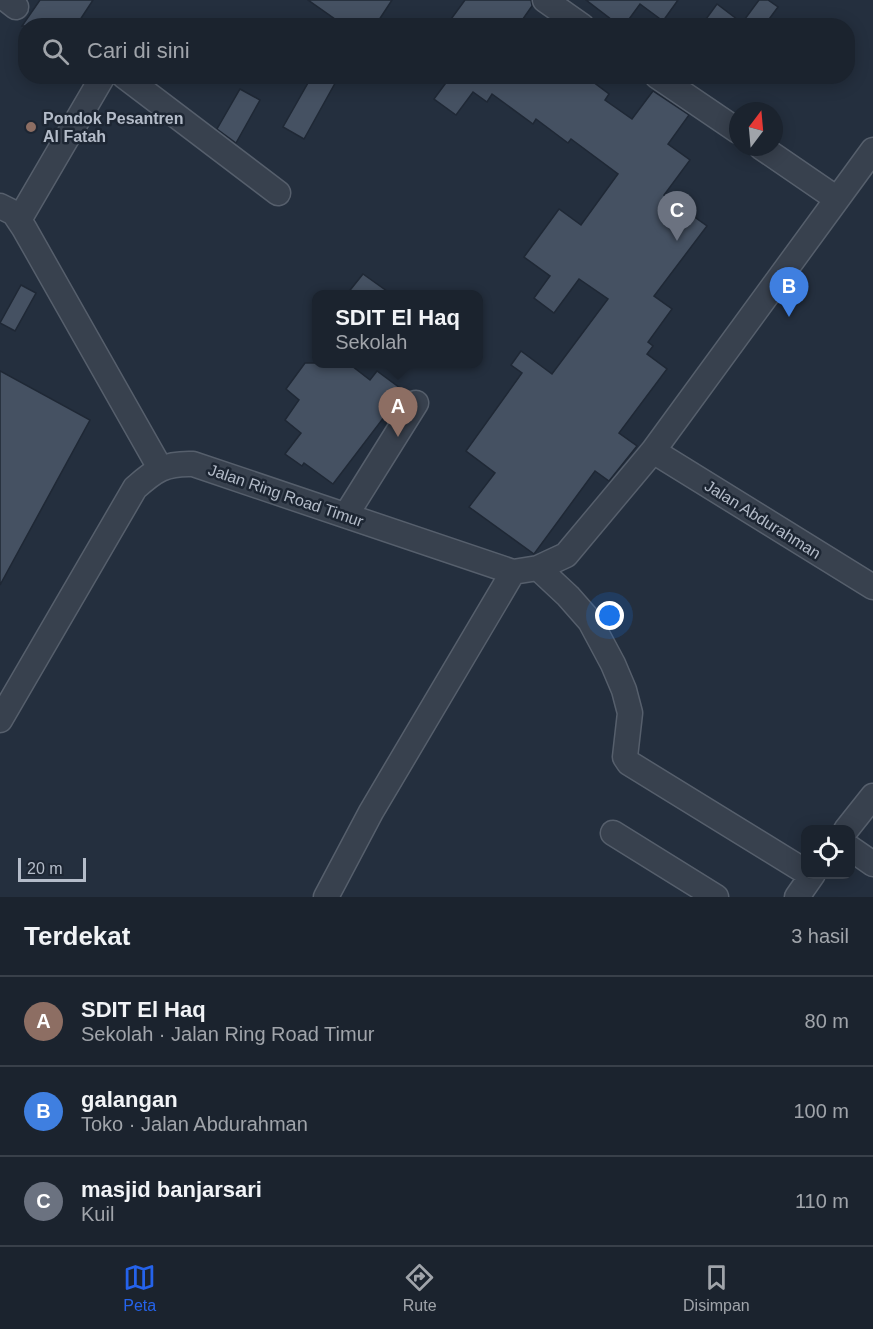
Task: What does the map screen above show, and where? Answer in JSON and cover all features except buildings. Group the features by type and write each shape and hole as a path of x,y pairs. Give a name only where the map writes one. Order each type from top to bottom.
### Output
{"street":[{"path":"544,0 570,18"},
{"path":"19,220 99,84"},
{"path":"135,84 278,193"},
{"path":"669,84 729,125"},
{"name":"Jalan Ring Road Timur","path":"160,468 176,463 193,464 513,572 538,568 566,555 652,451 873,150"},
{"path":"774,156 837,199"},
{"path":"0,206 14,213 19,220 160,468 135,488 0,720"},
{"path":"345,515 416,403"},
{"name":"Jalan Abdurahman","path":"652,451 873,587"},
{"path":"538,568 568,596 590,621 614,664 629,704 630,721 624,757 629,763 801,868"},
{"path":"326,897 371,812 513,572"},
{"path":"850,825 873,796"},
{"path":"613,833 716,897"},
{"path":"855,851 873,864"},
{"path":"796,897 807,879"}],"place":[{"name":"Pondok Pesantren Al Fatah","path":"31,127"},
{"name":"masjid banjarsari","path":"677,241"},
{"name":"galangan","path":"789,317"},
{"name":"SDIT El Haq","path":"398,437"}]}
